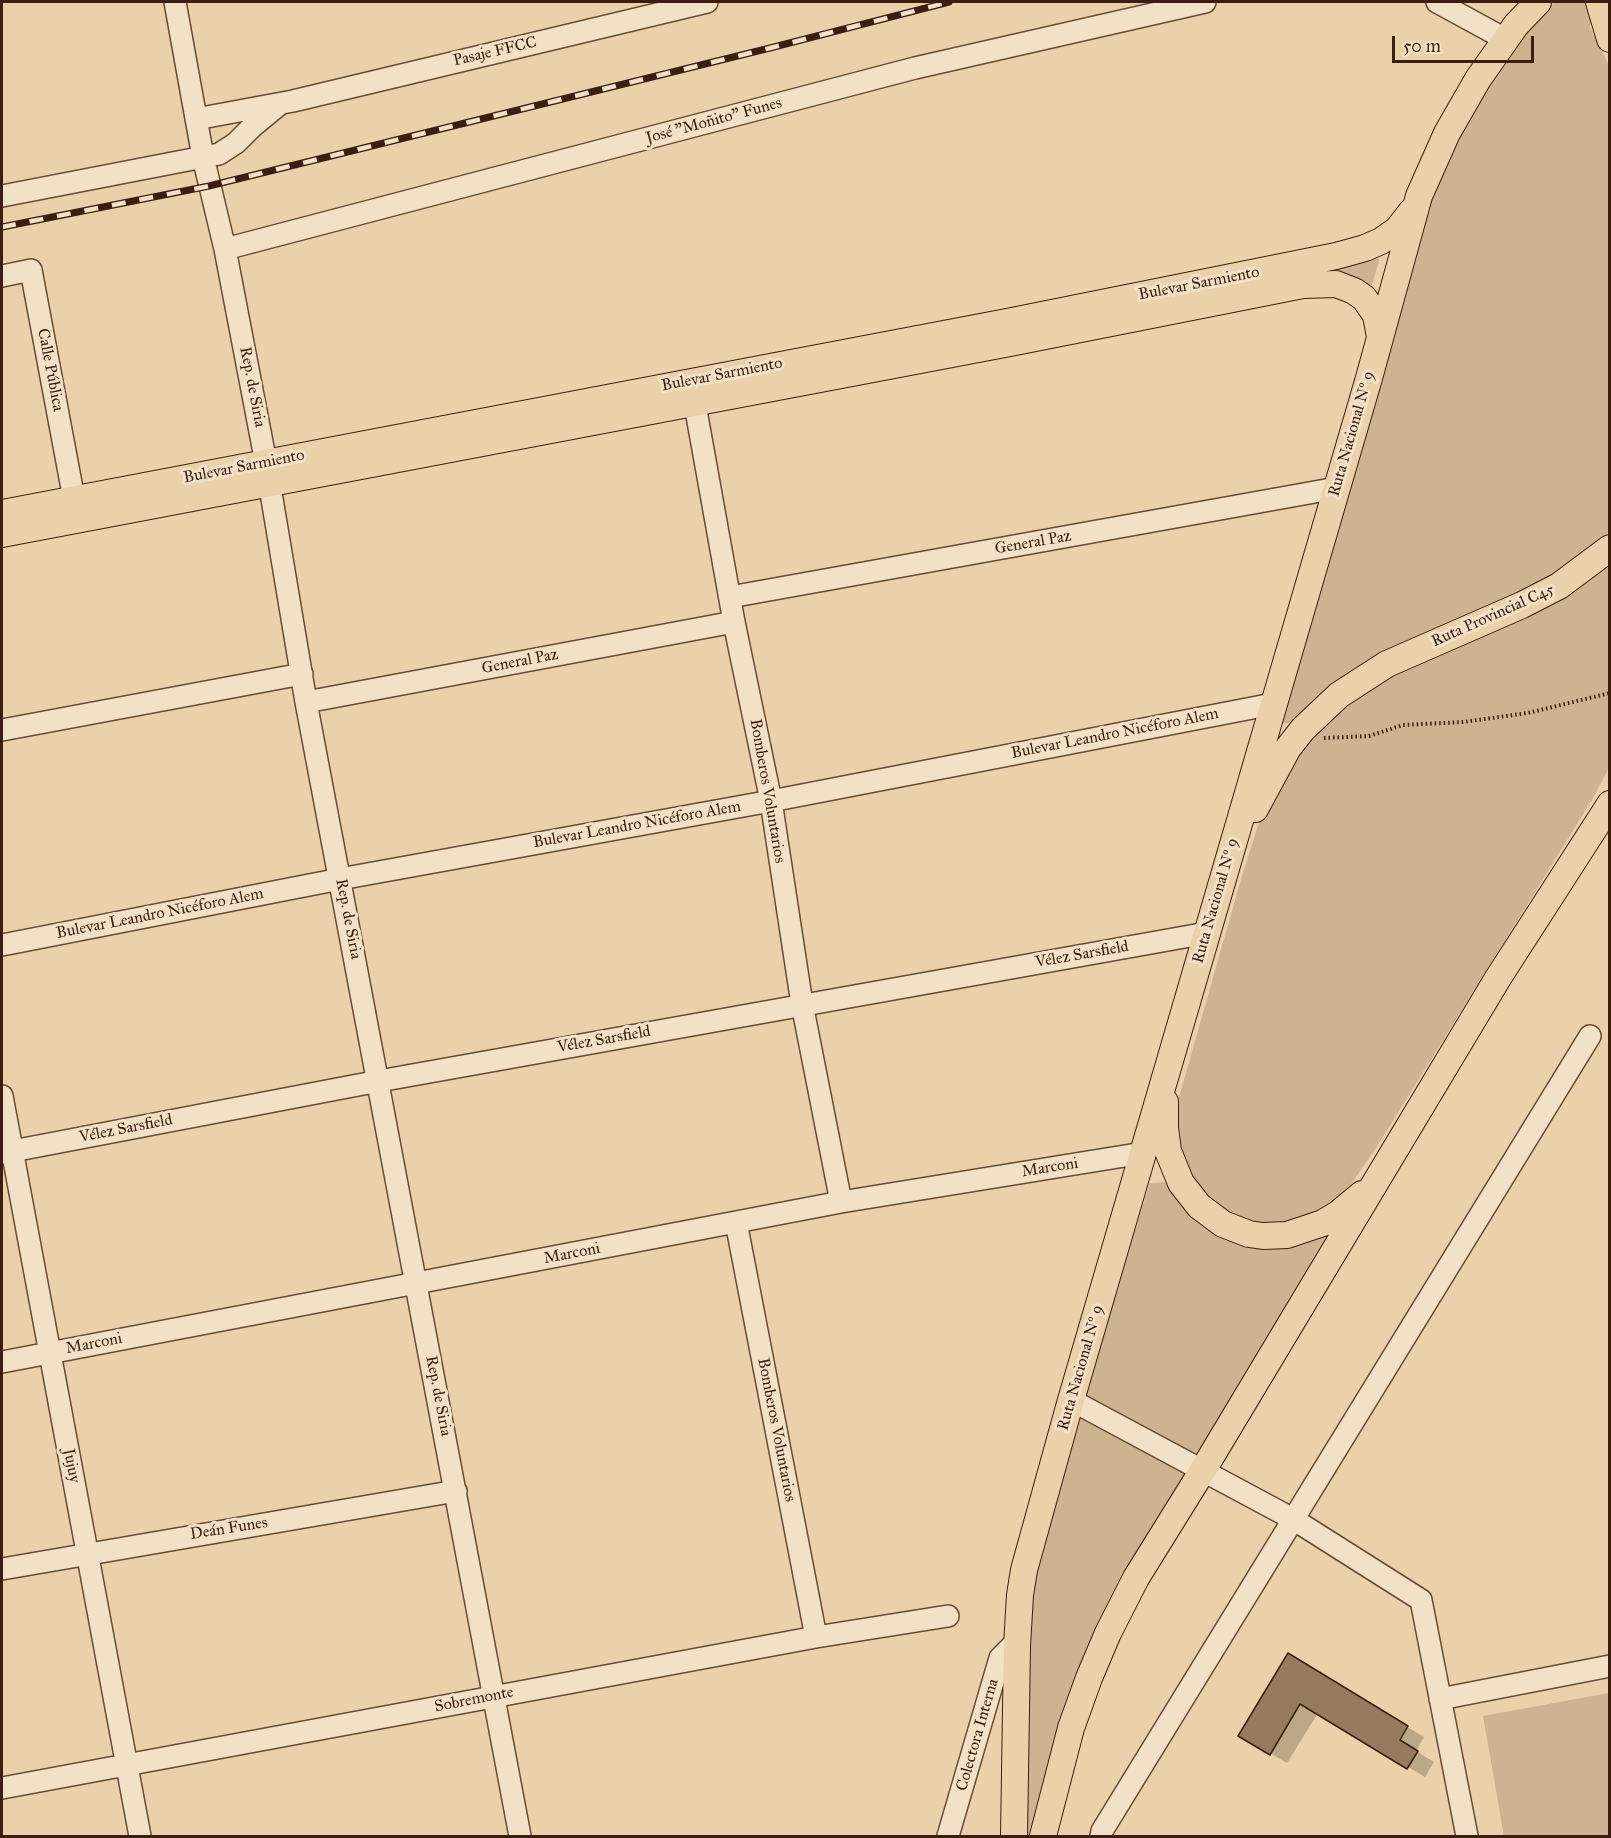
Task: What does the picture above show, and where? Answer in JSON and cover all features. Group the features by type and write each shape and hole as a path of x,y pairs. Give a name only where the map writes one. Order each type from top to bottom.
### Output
{"main road":[{"name":"Ruta Nacional Nº 9","path":"1014,1836 1019,1612 1024,1570 1071,1400 1419,196 1448,133 1482,72 1505,39 1538,2"},
{"name":"Bulevar Sarmiento","path":"2,534 268,473 1009,333 1302,274 1381,241 1402,224 1419,196"},
{"name":"Bulevar Sarmiento","path":"1302,274 1354,291 1371,307 1378,323 1380,337"},
{"name":"Bulevar Sarmiento","path":"2,513 74,499 268,473"},
{"name":"Ruta Provincial C45","path":"1219,891 1269,780 1288,748 1339,695 1371,673 1406,655 1522,605 1559,586 1610,548"},
{"path":"1043,1836 1071,1728 1100,1651 1136,1578 1388,1164 1498,978 1610,801"},
{"path":"1165,1078 1165,1128 1168,1150 1181,1183 1199,1206 1235,1230 1263,1236 1287,1236 1323,1223 1351,1204 1388,1164"}],"street":[{"name":"Rep. de Siria","path":"175,2 203,157 225,249 268,473 306,702 520,1836"},
{"name":"Pasaje FFCC","path":"196,119 283,102 707,2"},
{"name":"José \"Moñito\" Funes","path":"225,249 915,68 1205,2"},
{"path":"1437,2 1505,39"},
{"name":"Pasaje FFCC","path":"2,196 219,154 236,143 283,102"},
{"name":"Calle Pública","path":"2,276 31,270 74,499"},
{"name":"Bomberos Voluntarios","path":"692,392 734,622 771,801 802,1004 841,1202"},
{"name":"General Paz","path":"730,597 1336,488"},
{"name":"General Paz","path":"306,702 734,622"},
{"path":"2,730 302,674"},
{"name":"Bulevar Leandro Nicéforo Alem","path":"2,945 340,879 771,801 1273,704"},
{"name":"Vélez Sarsfield","path":"7,1152 802,1004 1207,933"},
{"path":"1101,1836 1590,1036"},
{"name":"Jujuy","path":"2,1096 7,1152 49,1353 140,1836"},
{"name":"Marconi","path":"2,1362 841,1202 1143,1153"},
{"name":"Bomberos Voluntarios","path":"736,1222 816,1637"},
{"path":"1071,1400 1293,1520 1421,1600 1467,1836"},
{"name":"Deán Funes","path":"2,1569 456,1491"},
{"name":"Sobremonte","path":"2,1788 816,1637 948,1616"},
{"name":"Colectora Interna","path":"948,1836 1000,1658 1018,1640"},
{"path":"1440,1698 1610,1666"}],"path":[{"path":"1298,736 1330,739 1369,736 1402,725 1463,722 1528,713 1610,693"}],"shaded area":[{"path":"1554,2 1609,2 1609,12 1589,26 1610,67 1609,532 1561,572 1297,722 1279,724 1410,265 1439,175 1459,133 1510,50"},
{"path":"1378,258 1372,285 1354,276 1326,273 1326,269"},
{"path":"1609,564 1609,768 1592,800 1376,1148 1342,1195 1320,1210 1294,1220 1264,1223 1231,1215 1215,1205 1189,1176 1178,1144 1179,1097 1242,876 1262,813 1274,787 1317,727 1380,681 1571,592"},
{"path":"1169,1182 1291,1246 1305,1244 1336,1231 1119,1590 1035,1836 1023,1836 1031,1588 1049,1504 1150,1183"},
{"path":"1609,1693 1609,1836 1504,1836 1483,1716"}],"building":[{"path":"1288,1653 1408,1726 1400,1740 1418,1751 1407,1769 1300,1704 1270,1755 1238,1736"}],"railway":[{"path":"2,227 209,186 949,2"}]}
